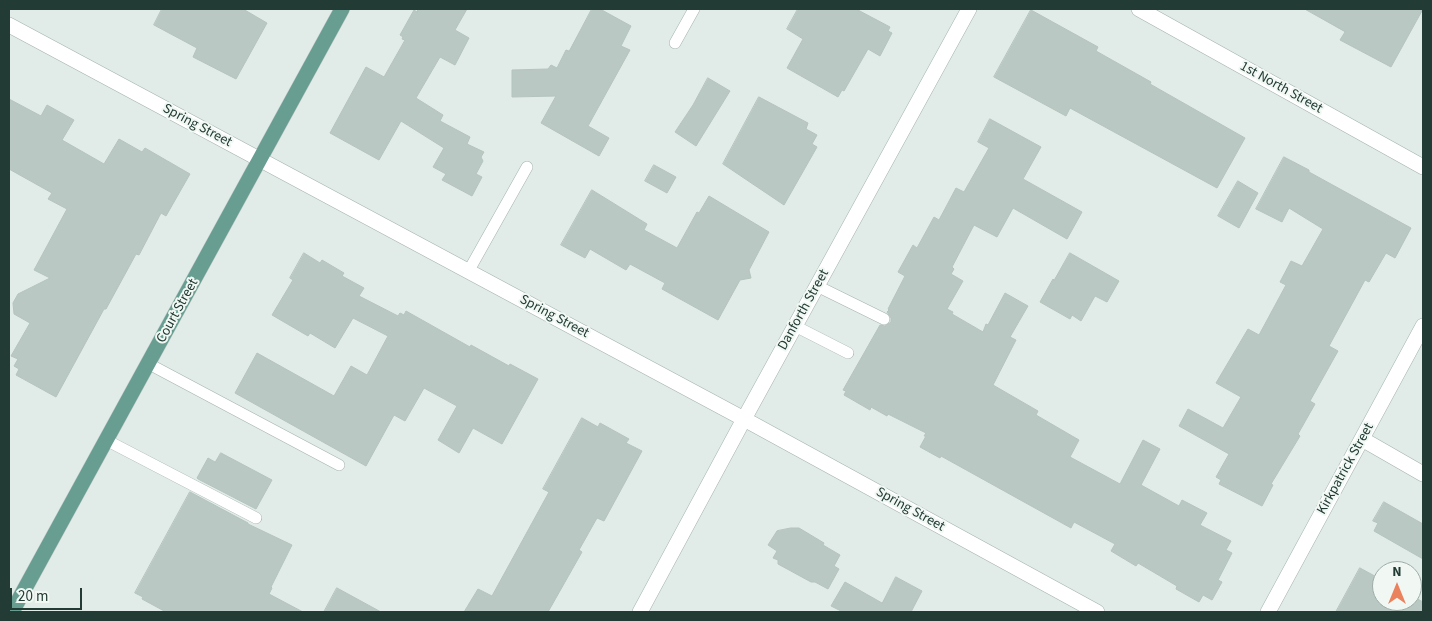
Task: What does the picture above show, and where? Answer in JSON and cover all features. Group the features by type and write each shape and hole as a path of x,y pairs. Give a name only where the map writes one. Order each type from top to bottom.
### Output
{"main road":[{"name":"Court Street","path":"12,612 342,9"}],"street":[{"name":"Danforth Street","path":"640,612 969,9"},
{"name":"1st North Street","path":"1139,9 1423,167"},
{"name":"Spring Street","path":"9,25 744,419 1097,612"},
{"name":"Kirkpatrick Street","path":"1268,612 1423,326"},
{"path":"1362,439 1423,474"}],"lane":[{"path":"675,43 694,9"},
{"path":"468,272 527,167"},
{"path":"817,286 884,319"},
{"path":"795,326 848,353"},
{"path":"149,364 339,465"},
{"path":"106,440 256,518"}],"building":[{"path":"162,9 243,9 267,23 236,79 193,57 197,48 154,25"},
{"path":"418,9 467,9 455,30 469,38 455,65 440,57 416,98 443,115 440,121 470,137 467,144 484,152 481,157 483,161 476,174 482,177 472,196 442,180 446,174 433,167 444,148 401,121 379,160 330,133 366,67 384,77 405,40 400,35 414,10 417,12"},
{"path":"592,9 600,9 631,26 621,46 630,50 588,126 609,138 599,156 541,123 556,96 512,97 512,70 548,69 551,65 557,68 566,50 569,51"},
{"path":"798,9 856,9 890,27 888,31 892,33 880,56 868,49 844,91 842,90 838,97 787,68 803,39 787,29"},
{"path":"1305,9 1423,9 1391,67 1340,40 1345,32"},
{"path":"1031,10 1098,47 1096,51 1245,138 1217,188 1070,108 1066,116 994,77"},
{"path":"708,78 730,91 696,146 675,132"},
{"path":"759,97 808,123 806,129 817,135 812,144 817,147 784,205 723,164"},
{"path":"9,99 41,116 47,105 74,120 62,140 104,164 119,139 142,152 145,148 190,174 166,216 161,213 139,255 136,254 56,397 16,375 19,369 14,366 18,359 11,356 30,323 14,314 13,303 18,294 50,278 34,270 67,209 48,199 52,193 9,169"},
{"path":"990,119 1041,147 1023,179 1082,212 1067,239 1013,208 997,237 974,225 952,267 954,269 951,274 963,281 947,309 953,312 952,314 983,332 1005,293 1028,306 1010,337 1016,340 993,385 1038,411 1036,415 1079,440 1070,457 1120,484 1143,440 1160,449 1141,485 1179,506 1182,500 1207,513 1200,525 1231,541 1226,550 1232,553 1218,580 1222,582 1212,600 1203,595 1199,602 1176,589 1177,586 1138,563 1136,566 1111,551 1115,544 1074,522 1071,528 941,456 940,458 920,447 926,433 871,407 870,410 844,395 846,391 843,390 880,325 885,326 891,322 887,312 905,276 898,272 913,245 917,248 934,217 939,220 956,188 964,192 989,148 978,142"},
{"path":"1284,157 1411,228 1395,258 1386,253 1369,282 1365,280 1329,346 1338,351 1310,401 1315,404 1298,434 1300,436 1271,484 1273,485 1262,506 1219,484 1221,480 1216,477 1229,454 1179,426 1188,409 1223,428 1241,397 1216,383 1248,329 1259,335 1286,285 1280,282 1291,261 1302,266 1323,229 1289,208 1282,222 1256,209"},
{"path":"654,165 676,177 667,193 645,181"},
{"path":"1238,181 1258,193 1239,228 1218,216"},
{"path":"592,190 647,224 644,230 677,248 697,212 699,213 709,196 769,232 749,270 751,278 740,280 718,320 662,289 665,283 630,264 626,270 590,249 585,258 561,245"},
{"path":"304,253 320,263 322,260 344,273 342,276 364,288 359,296 398,316 400,313 404,315 406,311 470,347 471,345 509,366 510,364 538,379 502,444 473,428 459,453 438,440 457,406 424,388 405,421 394,415 366,466 235,393 257,353 334,396 351,366 367,375 388,336 353,318 335,348 310,333 308,336 272,315 293,280 290,278"},
{"path":"1070,253 1119,281 1107,302 1095,296 1081,321 1072,315 1070,319 1040,302"},
{"path":"582,418 598,427 600,423 629,439 626,443 642,451 604,521 597,518 579,550 582,552 548,612 464,612 478,589 492,596 549,492 543,489"},
{"path":"221,453 272,480 256,509 197,478 208,458 215,462"},
{"path":"190,492 248,524 292,545 269,594 303,612 166,612 135,593"},
{"path":"1384,502 1423,524 1423,559 1374,531 1378,523 1373,521"},
{"path":"799,528 840,555 834,566 839,569 828,589 778,564 778,560 773,558 777,551 768,545 777,531"},
{"path":"1360,568 1372,575 1372,611 1422,611 1423,602 1423,612 1336,612"},
{"path":"896,577 922,591 911,612 843,612 831,606 845,582 882,603"},
{"path":"337,588 381,612 324,612"}]}
